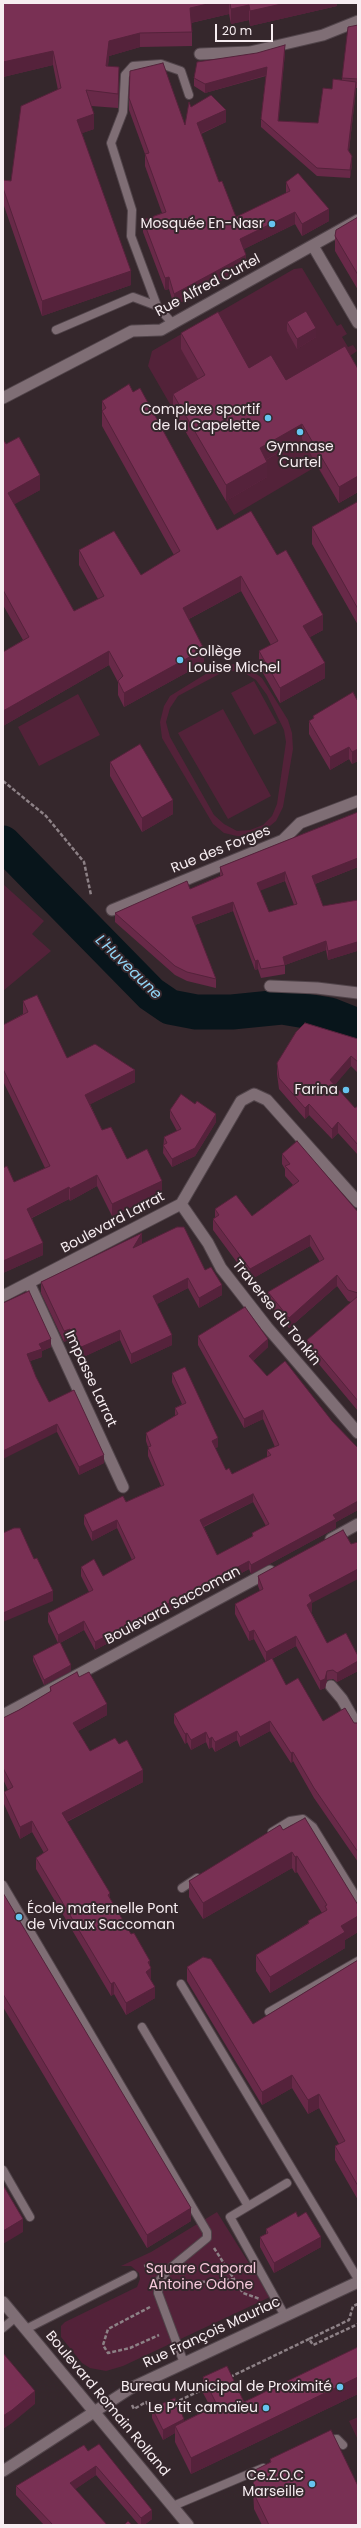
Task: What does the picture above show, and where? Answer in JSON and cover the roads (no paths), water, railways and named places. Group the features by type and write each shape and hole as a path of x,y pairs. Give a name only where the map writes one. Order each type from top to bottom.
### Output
{"street":[{"path":"200,54 250,52 324,35 358,21"},
{"name":"Rue Alfred Curtel","path":"3,398 132,331 161,330 173,324 358,220"},
{"path":"313,246 358,323"},
{"name":"Rue des Forges","path":"112,910 284,840 300,823 358,801"},
{"path":"270,986 358,993"},
{"name":"Boulevard Larrat","path":"3,1296 181,1204 241,1101 254,1094 267,1100 358,1202"},
{"name":"Traverse du Tonkin","path":"181,1204 208,1243 221,1268 267,1328 358,1433"},
{"name":"Impasse Larrat","path":"29,1283 123,1487"},
{"path":"323,1543 358,1524"},
{"name":"Boulevard Saccoman","path":"3,1715 281,1565"},
{"path":"331,1686 342,1699 358,1727"},
{"name":"Rue François Mauriac","path":"3,2471 124,2392 358,2282"},
{"name":"Boulevard Romain Rolland","path":"3,2302 95,2411 188,2525"}],"lane":[{"path":"173,324 157,306 131,236 132,210 110,143 123,112 125,75 133,66 161,64 181,71 189,95"},
{"path":"56,330 133,297 157,306"},
{"path":"263,1838 290,1821 303,1819 313,1827 358,1900"},
{"path":"182,1888 202,1875"},
{"path":"3,1885 182,2186 207,2232 207,2238 168,2270 159,2281 158,2293 184,2363"},
{"path":"269,2012 358,1960"},
{"path":"181,1984 358,2279"},
{"path":"142,2027 248,2206"},
{"path":"3,2170 30,2217"},
{"path":"285,2316 230,2217 287,2183"},
{"path":"26,2329 133,2275"},
{"path":"3,2328 16,2317"},
{"path":"321,2442 337,2438 343,2445"},
{"path":"173,2506 272,2463"},
{"path":"209,2491 213,2499"}],"waterway":[{"name":"L'Huveaune","path":"3,843 151,994 170,1007 196,1012 232,1012 282,1007 330,1015 358,1026"}],"place":[{"name":"Mosquée En-Nasr","path":"272,224"},
{"name":"Complexe sportif de la Capelette","path":"268,418"},
{"name":"Gymnase Curtel","path":"300,432"},
{"name":"Collège Louise Michel","path":"180,660"},
{"name":"Farina","path":"346,1090"},
{"name":"École maternelle Pont de Vivaux Saccoman","path":"19,1917"},
{"name":"Bureau Municipal de Proximité","path":"340,2387"},
{"name":"Le P’tit camaïeu","path":"266,2408"},
{"name":"Ce.Z.O.C Marseille","path":"312,2484"}],"park label":[{"name":"Square Caporal Antoine Odone","path":"201,2278"}]}
